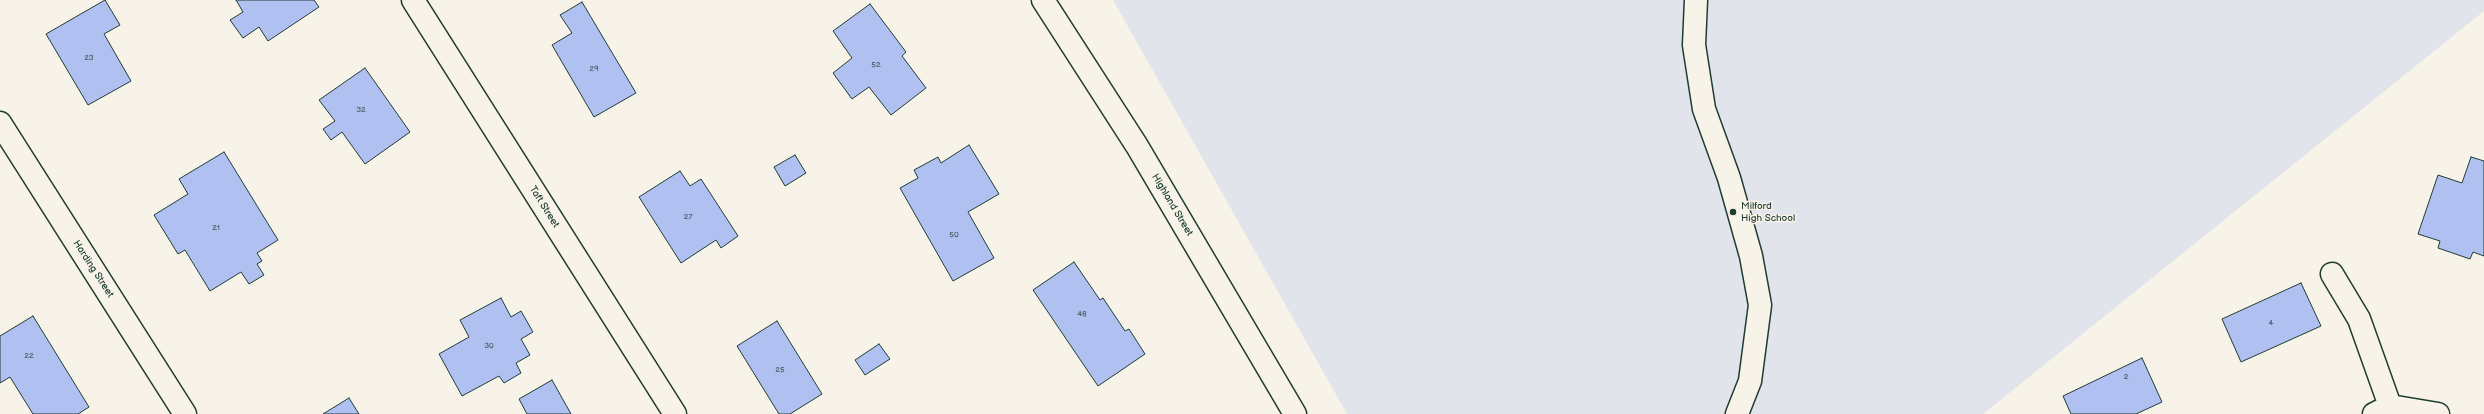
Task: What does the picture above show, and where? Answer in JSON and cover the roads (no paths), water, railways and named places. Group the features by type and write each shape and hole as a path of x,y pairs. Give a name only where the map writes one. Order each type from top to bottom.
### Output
{"street":[{"name":"Taft Street","path":"413,0 675,414"},
{"name":"Highland Street","path":"1043,0 1137,146 1296,414"},
{"path":"1696,0 1694,45 1704,109 1729,178 1751,256 1760,305 1750,381 1737,414"},
{"name":"Harding Street","path":"0,123 185,414"},
{"path":"2332,274 2359,319 2382,410 2438,414"}],"place":[{"name":"Milford High School","path":"1733,212"}]}
